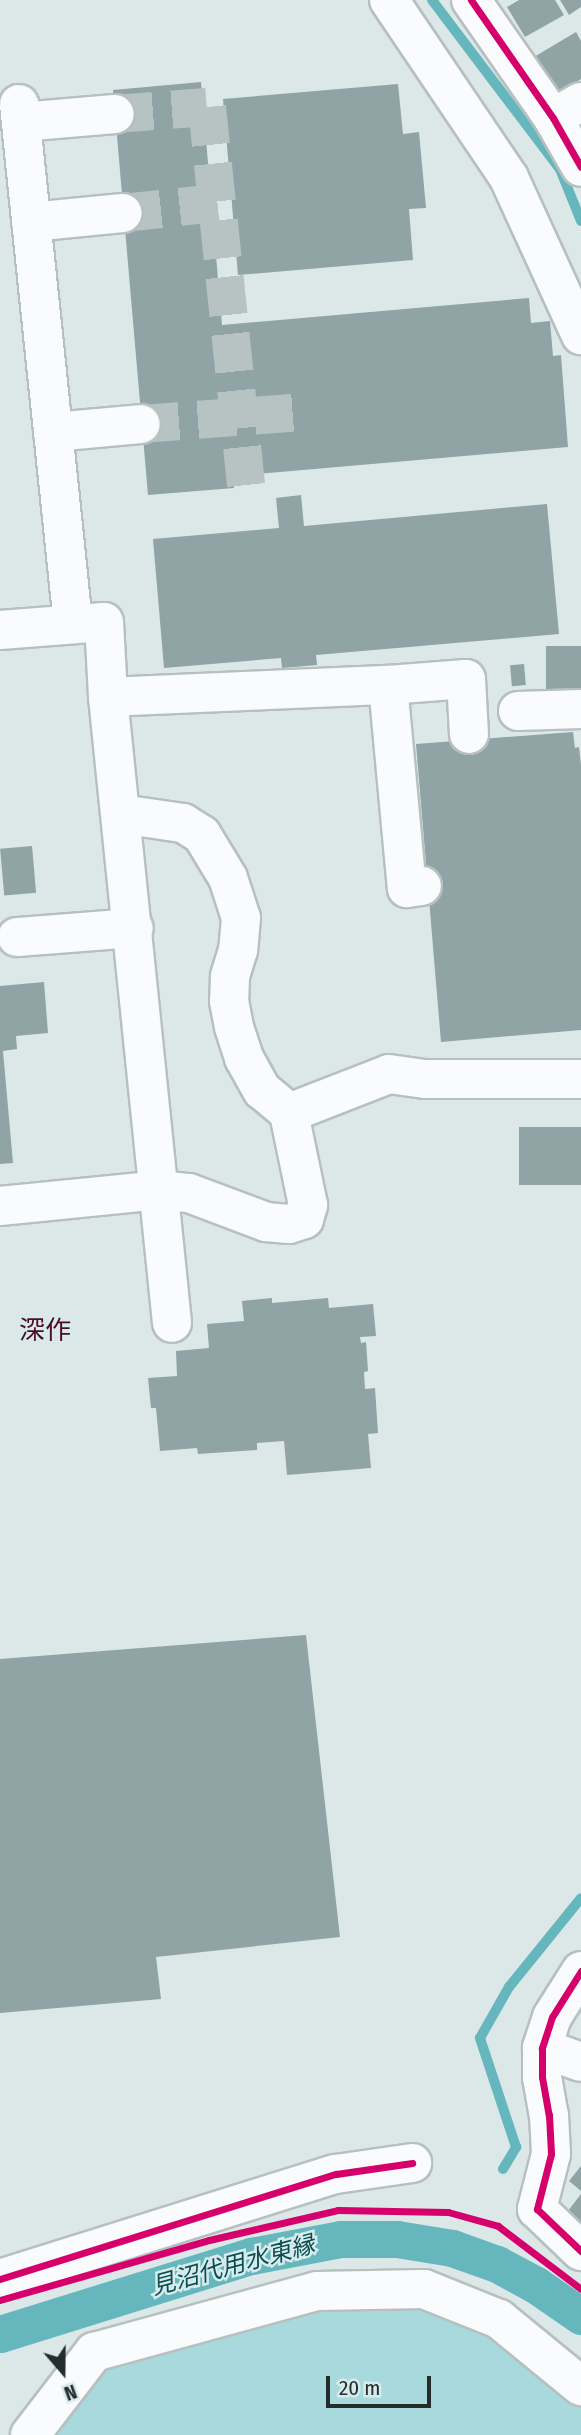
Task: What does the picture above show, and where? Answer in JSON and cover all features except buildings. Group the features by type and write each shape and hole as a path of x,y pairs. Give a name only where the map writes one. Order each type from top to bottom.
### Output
{"street":[{"path":"389,0 509,178 581,335"},
{"path":"471,0 567,110 581,167"},
{"path":"73,623 20,113 115,114"},
{"path":"31,222 123,213"},
{"path":"53,432 141,424"},
{"path":"0,630 104,622 108,696 134,928 172,1323"},
{"path":"108,696 388,685 466,678 469,734"},
{"path":"388,685 407,888 422,886"},
{"path":"518,711 581,709"},
{"path":"0,1206 159,1190 190,1193 266,1222 289,1224 304,1219 308,1205 289,1114 262,1090 244,1058 234,1027 229,1001 230,977 238,950 241,918 228,878 202,835 183,823 121,814"},
{"path":"17,937 134,928"},
{"path":"289,1114 389,1074 425,1079 581,1079"},
{"path":"581,1971 552,2017 542,2048 541,2077 549,2115 551,2154 537,2209 581,2251"},
{"path":"542,2048 581,2062"},
{"path":"0,2279 336,2174 412,2163"},
{"path":"30,2435 94,2351 317,2291 424,2289 499,2319 581,2386"}],"shaded area":[{"path":"420,2301 504,2336 581,2401 581,2435 50,2435 105,2366 327,2302"}],"waterway":[{"path":"432,0 560,169 581,221"},
{"path":"503,2169 516,2147 480,2038 509,1987 581,1898"},
{"name":"見沼代用水東縁","path":"0,2334 251,2256 341,2239 397,2239 452,2248 497,2264 536,2285 581,2316"}],"tunnel":[{"path":"115,114 207,107 247,497"},
{"path":"123,213 217,203"},
{"path":"141,424 306,412"}],"cycle path":[{"path":"471,0 553,118 581,167"},
{"path":"581,1971 552,2017 542,2048 542,2077 549,2115 551,2154 537,2209 581,2251"},
{"path":"0,2279 336,2174 412,2163"},
{"path":"0,2300 209,2240 338,2210 448,2212 498,2226 581,2289"}],"district":[{"name":"深作","path":"45,1331"}]}
